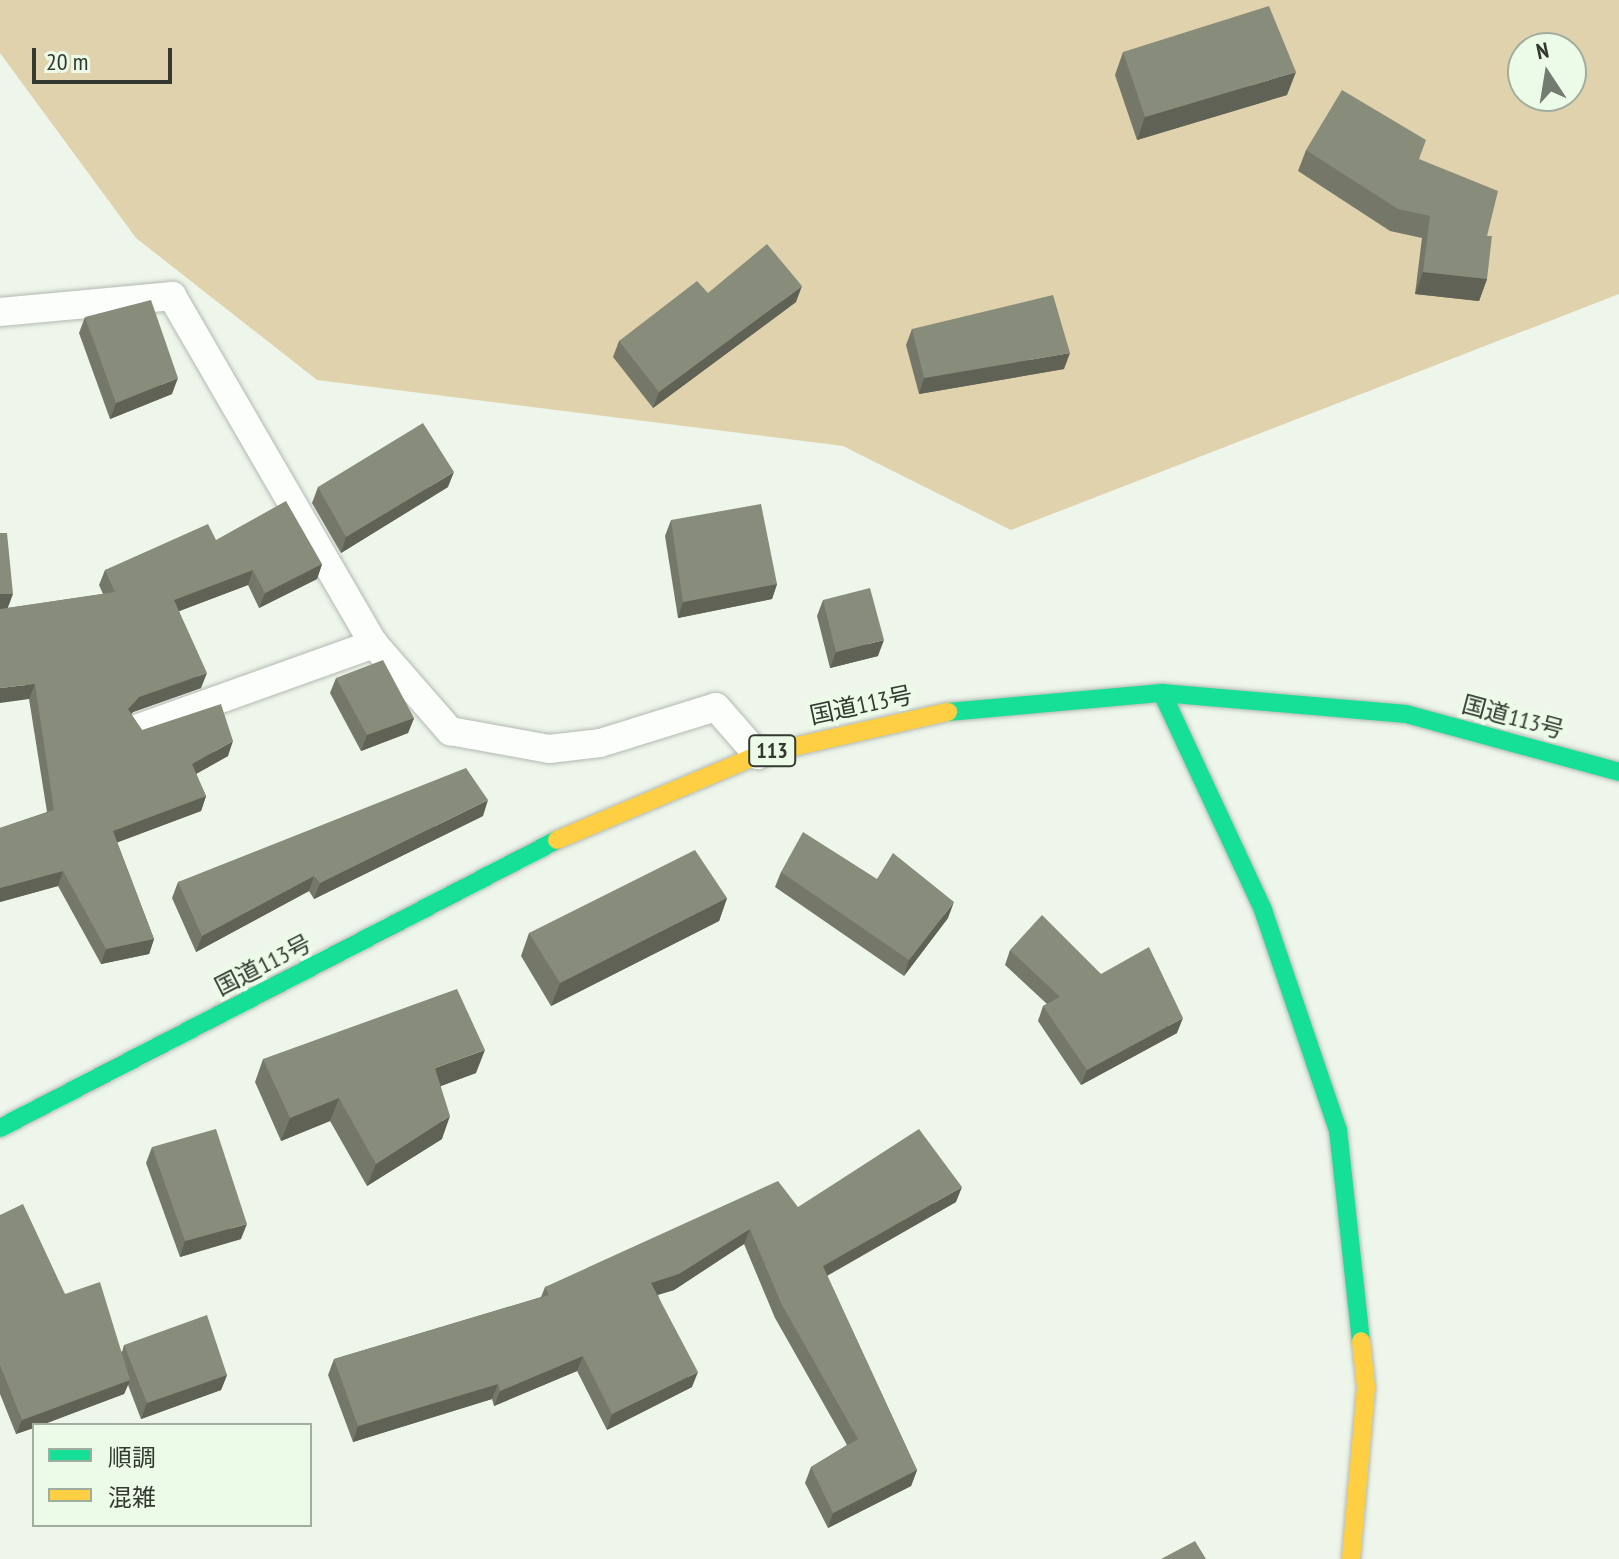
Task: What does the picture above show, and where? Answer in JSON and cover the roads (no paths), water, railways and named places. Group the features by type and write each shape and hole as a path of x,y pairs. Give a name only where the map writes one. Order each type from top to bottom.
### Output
{"main road":[{"name":"国道113号","path":"0,1128 541,847 758,755 940,713 1162,693 1406,714 1619,772"},
{"path":"1162,693 1263,910 1338,1130 1366,1387 1351,1559"}],"lane":[{"path":"0,312 172,296 374,644 450,731 549,749 600,743 716,707 758,755"},
{"path":"139,728 374,644"}]}
